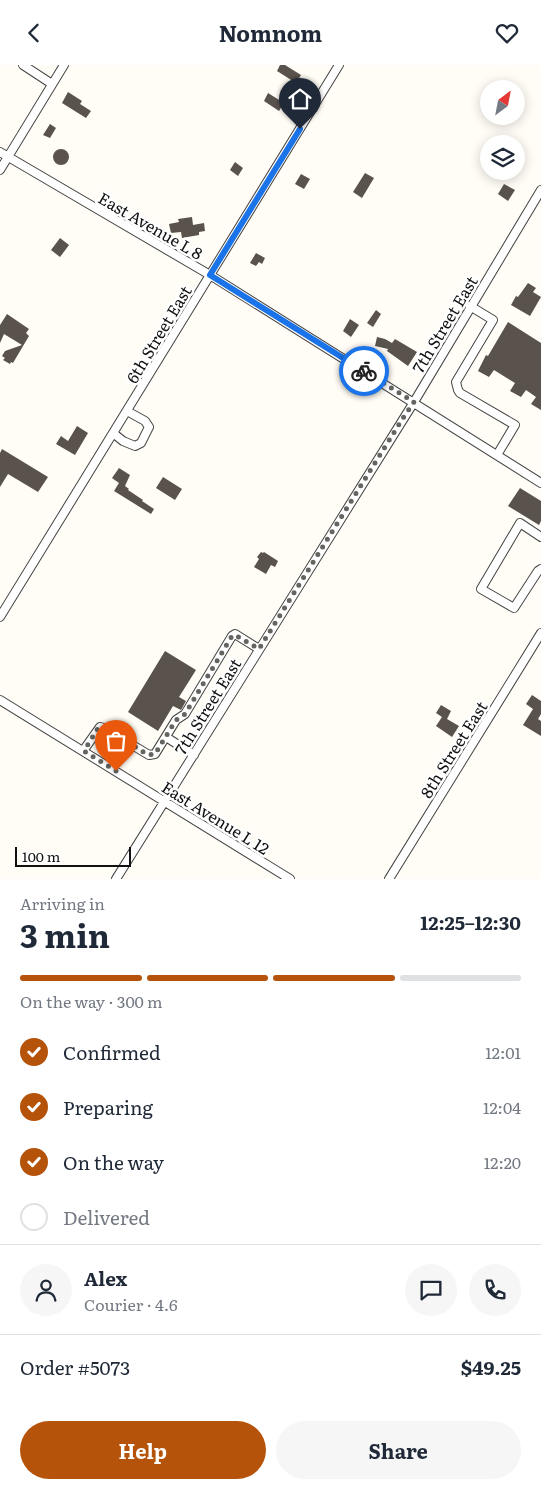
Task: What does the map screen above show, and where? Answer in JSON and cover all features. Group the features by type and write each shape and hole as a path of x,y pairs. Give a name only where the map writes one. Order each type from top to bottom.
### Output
{"street":[{"path":"23,65 52,84"},
{"path":"0,170 64,65"},
{"path":"328,65 338,68"},
{"name":"6th Street East","path":"0,617 338,68"},
{"name":"East Avenue L 8","path":"0,152 210,275 541,483"},
{"name":"7th Street East","path":"116,879 414,402 541,190"},
{"path":"470,306 493,320 456,382 456,387 460,393 514,425 497,455"},
{"path":"113,433 135,447 141,443 149,427 145,421 127,411"},
{"path":"541,537 520,523 481,589 514,608 541,569"},
{"name":"8th Street East","path":"389,879 541,633"},
{"path":"84,751 100,727 104,727 151,755 157,751 176,720 185,714 232,636 240,636 259,649"},
{"name":"East Avenue L 12","path":"0,700 290,879"},
{"path":"166,737 194,755"}],"building":[{"path":"280,65 285,65 301,75 296,83 277,71"},
{"path":"68,92 82,101 80,104 91,111 86,118 62,103"},
{"path":"268,93 284,103 279,111 264,101"},
{"path":"50,124 56,128 50,138 43,135"},
{"path":"58,149 64,149 69,154 67,163 58,165 53,160 53,154"},
{"path":"235,162 243,168 238,176 230,170"},
{"path":"365,173 374,178 362,198 353,192"},
{"path":"301,174 310,179 304,189 295,184"},
{"path":"504,184 515,190 508,201 498,194"},
{"path":"192,217 193,225 204,223 205,231 199,232 199,235 182,238 181,232 171,233 169,224 179,222 178,219"},
{"path":"60,238 69,245 60,257 51,250"},
{"path":"256,253 265,258 262,264 259,262 256,266 250,263"},
{"path":"528,283 536,288 533,292 541,297 530,316 511,305 516,296 518,297"},
{"path":"376,310 381,314 373,327 367,323"},
{"path":"7,314 29,329 26,333 29,336 13,363 11,362 10,364 3,360 5,358 2,356 5,351 22,345 4,334 0,343 0,325"},
{"path":"350,319 359,325 351,337 343,331"},
{"path":"508,322 541,343 541,410 531,404 536,397 526,390 521,397 510,391 515,383 494,370 489,377 478,371 486,355 488,356"},
{"path":"377,337 392,343 395,339 417,352 408,366 387,351 388,349 375,346"},
{"path":"77,426 88,433 75,455 56,444 61,436 68,441"},
{"path":"2,449 48,477 38,492 8,474 0,487 0,453"},
{"path":"119,468 130,475 125,486 154,509 151,514 114,491 119,483 112,478"},
{"path":"163,477 182,489 175,500 156,488"},
{"path":"520,488 541,501 541,521 539,525 508,506"},
{"path":"261,552 278,561 275,567 271,565 266,574 254,567 259,559 257,557"},
{"path":"165,651 196,670 179,697 186,701 181,710 173,706 158,731 128,712"},
{"path":"532,695 541,701 541,714 538,719 541,721 541,736 523,725 533,709 526,704"},
{"path":"441,705 451,711 447,719 459,726 452,737 436,726 442,717 436,713"}],"way so far":[{"path":"116,771 84,751 98,728 104,727 148,755 155,754 176,720 185,714 232,636 240,636 259,649 414,402 364,371"}],"route":[{"path":"300,129 210,275 364,371"}]}
